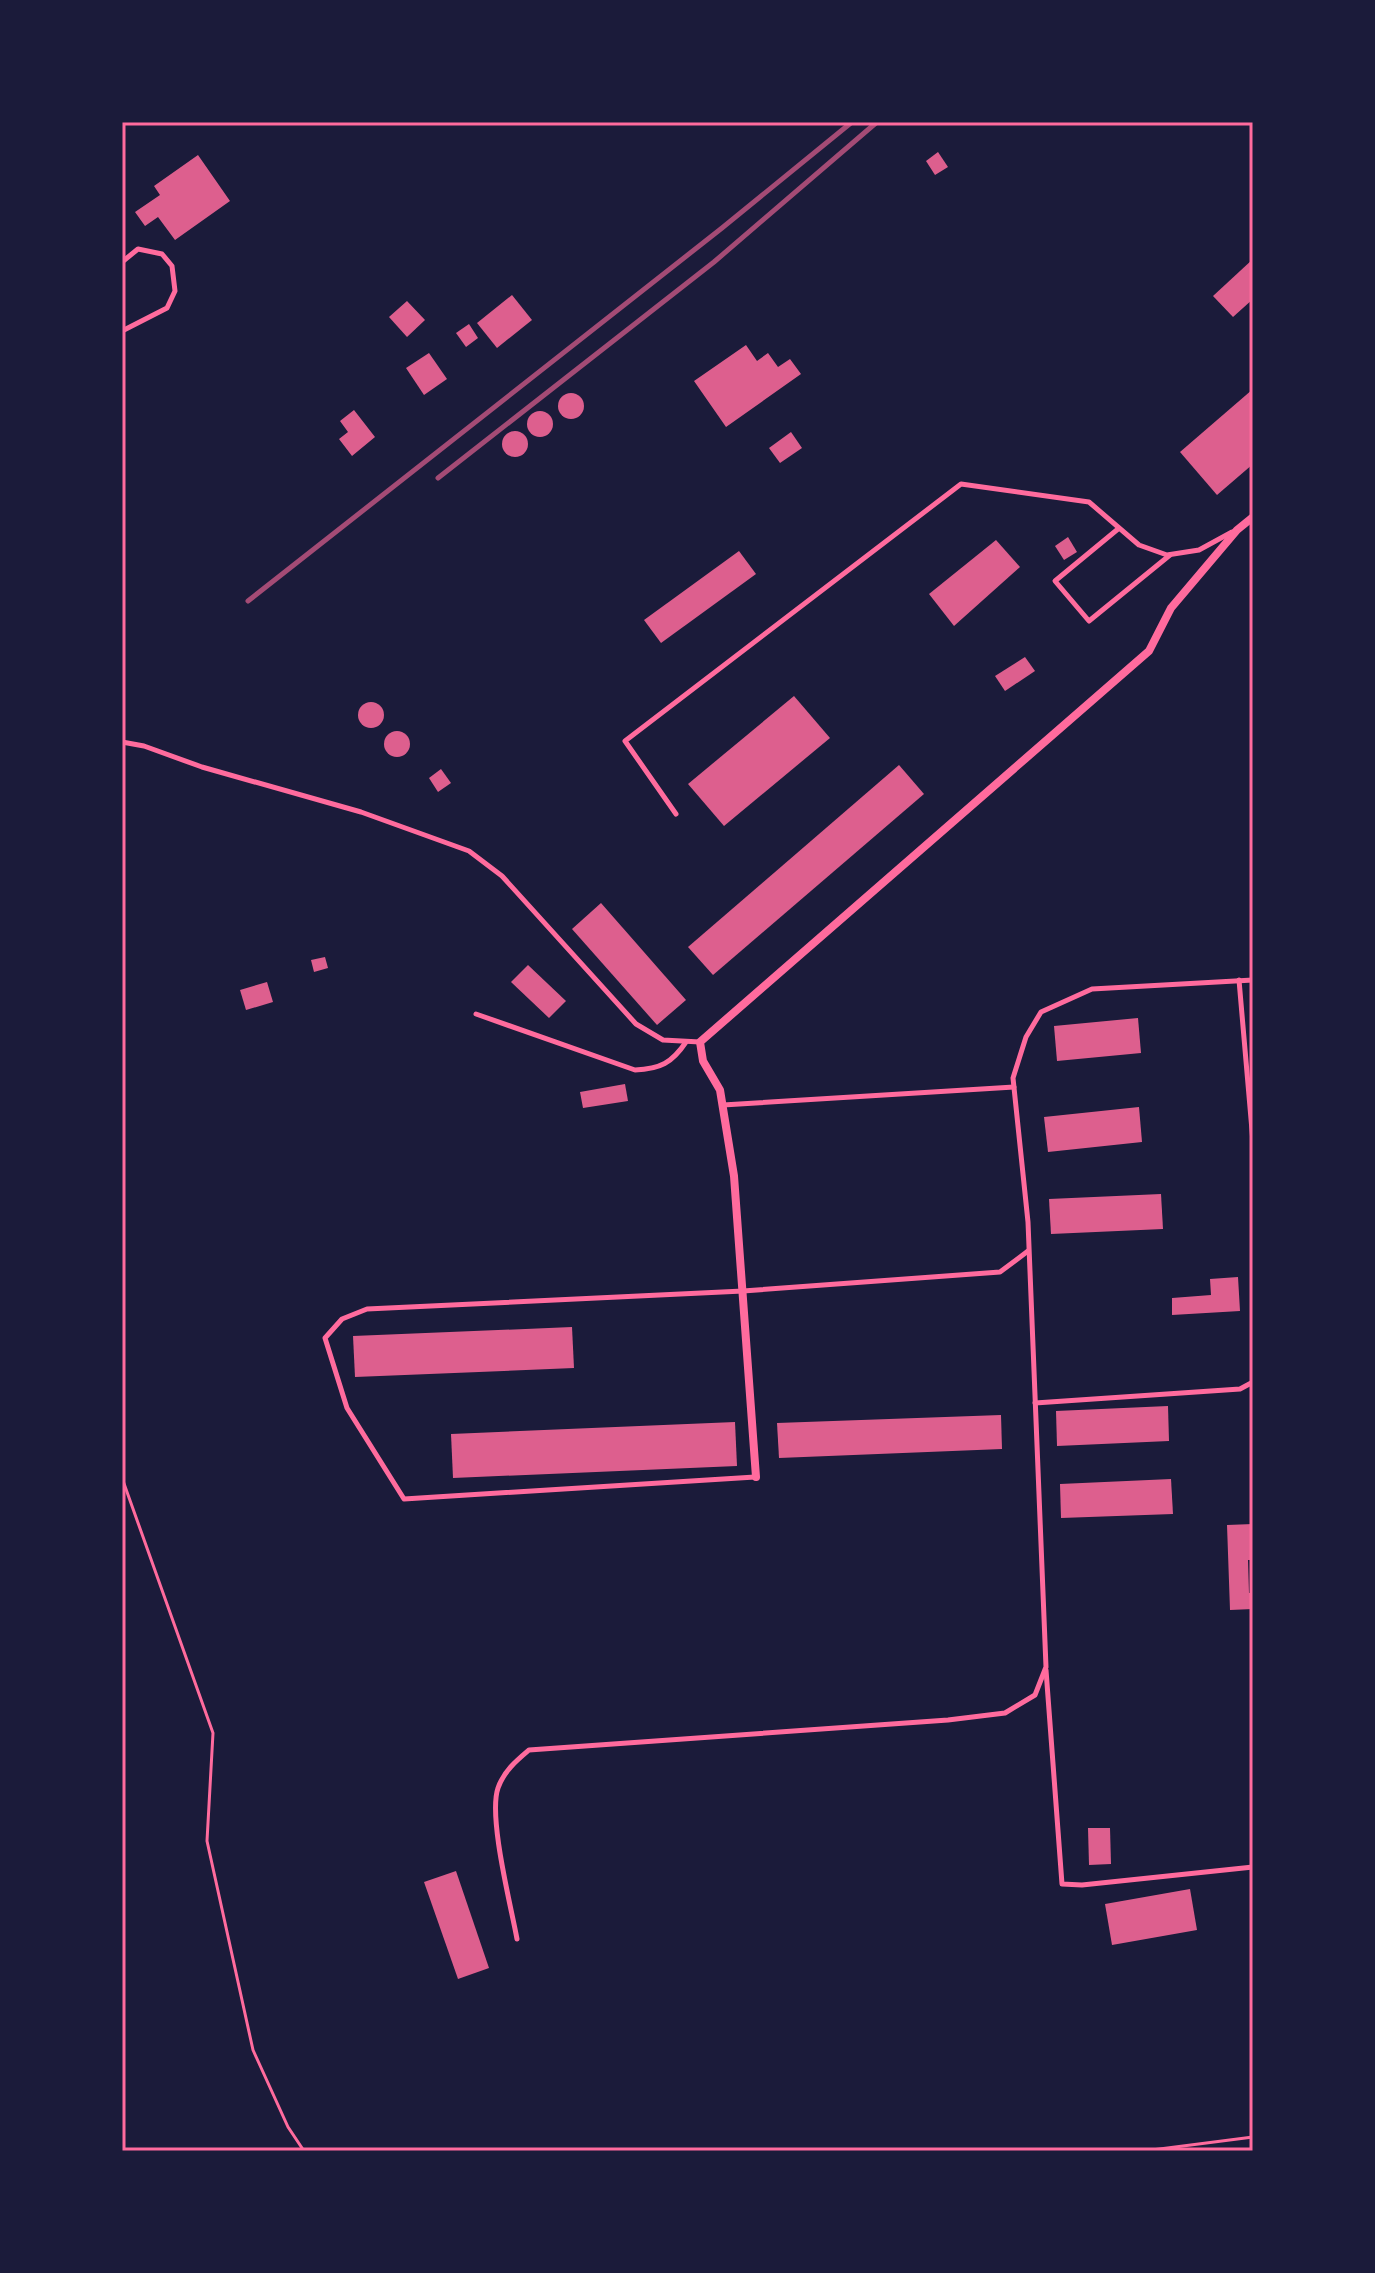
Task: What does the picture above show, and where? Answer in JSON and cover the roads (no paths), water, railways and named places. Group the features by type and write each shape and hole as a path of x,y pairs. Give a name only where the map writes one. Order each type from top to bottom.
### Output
{"street":[{"path":"756,1477 734,1176 720,1090 703,1061 700,1042 1149,651 1171,608 1237,530 1253,517"}],"lane":[{"path":"122,262 138,249 162,254 172,266 175,291 167,308 122,331"},
{"path":"676,814 625,741 961,484 1089,502 1139,545 1170,555 1199,550 1237,530"},
{"path":"1118,529 1055,581 1089,621 1170,555"},
{"path":"122,742 361,812 469,851 502,876 636,1024 663,1040 700,1042"},
{"path":"1239,980 1253,1142"},
{"path":"1253,980 1092,989 1041,1012 1026,1037 1013,1078 1029,1251 1046,1667 1062,1884 1082,1885 1253,1867"},
{"path":"476,1014 635,1070 655,1069 677,1056 686,1041"},
{"path":"722,1105 1014,1087"},
{"path":"756,1477 404,1499 347,1408 325,1338 342,1319 367,1309 743,1291 1000,1272 1029,1251"},
{"path":"1035,1403 1240,1389 1253,1382"},
{"path":"517,1939 499,1846 496,1791 509,1767 529,1750 948,1720 1005,1713 1035,1695 1046,1667"}],"railway":[{"path":"248,601 852,122"},
{"path":"438,478 714,262 877,122"}]}
